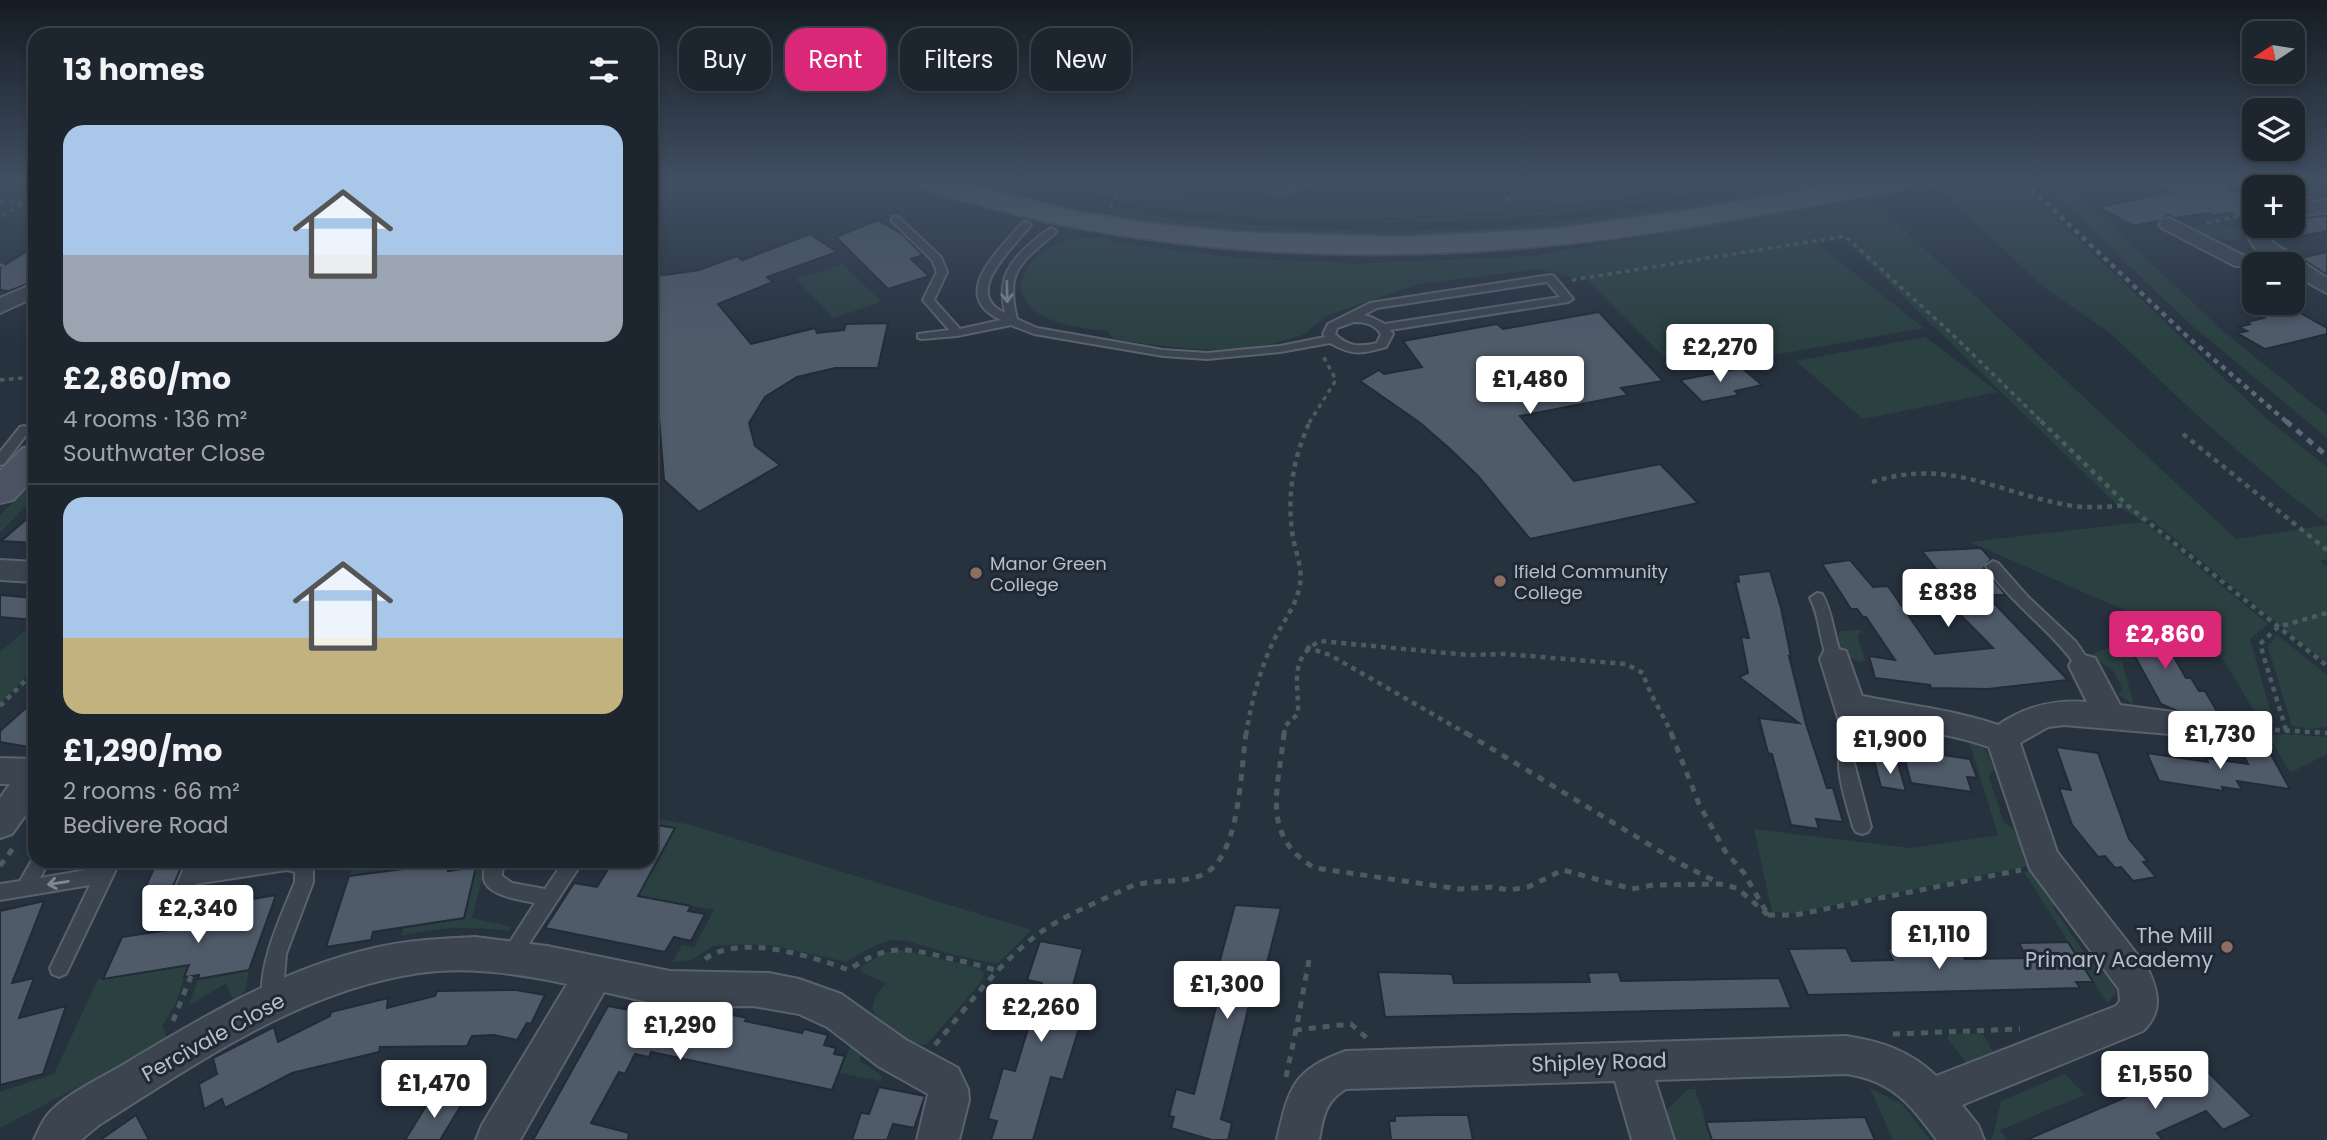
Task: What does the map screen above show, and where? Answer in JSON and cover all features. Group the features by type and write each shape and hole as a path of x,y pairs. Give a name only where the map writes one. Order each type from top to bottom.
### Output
{"main road":[{"path":"1202,235 1317,243 1455,243 1565,235"}],"street":[{"path":"2190,235 2242,262"},
{"path":"2258,238 2273,252"},
{"path":"2216,249 2264,246"},
{"path":"2305,274 2327,288"},
{"path":"0,306 28,292"},
{"path":"0,492 20,451"},
{"path":"0,570 28,572"},
{"path":"1835,659 1858,738"},
{"path":"2084,666 2109,716"},
{"path":"1849,705 1907,718 1970,727 2001,739 2046,865 2134,979 2141,993 2140,1007 2135,1016 2123,1023 1930,1098"},
{"path":"2001,739 2035,716 2070,712 2170,722"},
{"path":"0,771 28,773"},
{"path":"0,824 28,784"},
{"name":"Percivale Close","path":"55,1140 68,1123 85,1111 226,1025 272,1001 332,979 408,960 464,954 509,957 593,975 692,991 748,988 808,999 839,1014 891,1053 937,1075 948,1085 950,1101 938,1140"},
{"path":"497,1140 593,975"},
{"name":"Shipley Road","path":"1298,1140 1308,1096 1316,1084 1346,1070 1864,1056 1897,1068 1915,1082 1963,1140"},
{"path":"1629,1061 1653,1140"}],"lane":[{"path":"912,235 937,259 942,272 929,300 930,305 957,332"},
{"path":"1017,235 984,277 982,290 986,304 995,313 1047,334 1163,353 1207,356 1332,339"},
{"path":"1012,321 1005,296 1005,284 1016,265 1027,235"},
{"path":"1349,318 1368,320 1384,328 1568,299 1550,278 1374,305 1332,326 1329,334 1332,339 1349,349 1372,349 1387,341 1384,328"},
{"path":"922,336 1012,321"},
{"path":"1993,566 2024,602 2071,646 2084,666"},
{"path":"1817,598 1822,607 1828,643 1835,659"},
{"path":"1858,738 1847,752 1846,763 1862,827"},
{"path":"26,888 36,868"},
{"path":"0,892 108,868"},
{"path":"59,968 108,868"},
{"path":"272,1001 272,970 276,952 304,882 302,868"},
{"path":"494,868 493,880 499,887 549,898"},
{"path":"509,957 568,868"},
{"path":"170,921 192,869"}],"path":[{"path":"1570,280 1845,236 1952,334 2127,505 2327,666"},
{"path":"0,265 28,271"},
{"path":"916,1067 997,971 1041,933 1120,891 1144,883 1188,880 1205,875 1219,861 1228,836 1251,704 1272,643 1293,607 1300,584 1300,562 1292,533 1296,472 1309,419 1336,380 1315,342"},
{"path":"0,380 28,378"},
{"path":"2183,434 2327,550"},
{"path":"1872,482 1898,474 1929,472 1961,477 2057,504 2088,509 2127,505"},
{"path":"2286,730 2260,643 2278,627 2327,614"},
{"path":"1720,884 1653,885 1632,889 1563,870 1528,887 1509,890 1492,887 1459,889 1315,868 1301,860 1278,829 1277,802 1285,726 1298,714 1298,659 1306,647 1320,641 1468,655 1496,653 1626,664 1634,668 1643,673 1648,690 1662,711 1699,804 1725,851 1744,873 1768,915"},
{"path":"1306,647 1330,655 1535,773 1681,864 1720,884 1737,888 1768,915 1795,915 2046,865"},
{"path":"0,706 28,678"},
{"path":"2170,722 2327,733"},
{"path":"180,1053 168,1028 180,1009 191,976"},
{"path":"1882,1036 2026,1029"}],"green space":[{"path":"1251,235 1492,235 1453,239"},
{"path":"1653,235 1910,235 2236,539 2327,525 2327,559 2320,561 2327,566 2327,664 2152,520 2144,522 2268,624 2250,639 2274,724 2261,723 2219,652 1970,542 2143,522 2118,506 1844,239 1817,244 1924,328 1679,372 1588,281 1538,269 1419,284 1328,315 1308,333 1284,341 1212,350 1113,339 1107,331 1055,321 1033,308 1025,299 1020,286 1033,261 1042,252 1065,241 1106,237 1109,242 1239,258 1358,264 1532,256"},
{"path":"1989,235 2074,235 2267,419 2327,467 2327,523 2286,492 2201,419 2110,333 2041,285"},
{"path":"2097,235 2121,235 2224,332 2327,415 2327,438 2189,323"},
{"path":"2205,235 2242,235 2236,241 2211,238"},
{"path":"843,264 881,302 833,318 796,279"},
{"path":"1925,337 1998,392 1863,419 1796,361"},
{"path":"25,491 28,491 28,503 0,533 0,515"},
{"path":"28,628 28,675 0,703 0,652"},
{"path":"1863,630 1857,636 1865,660 1859,663 1842,652 1838,634 1841,631"},
{"path":"2277,635 2327,675 2327,727 2312,729 2292,726 2268,647"},
{"path":"2108,648 2135,651 2140,662 2122,662 2134,705 2118,694 2123,689 2112,669 2093,658 2092,654"},
{"path":"2287,734 2327,737 2327,754 2290,773 2269,736"},
{"path":"1968,738 1982,746 1990,758 1994,769 1989,777 2003,821 2015,830 2028,866 1795,913 1772,912 1754,829 1910,848 1998,835"},
{"path":"658,818 691,825 1031,930 999,962 994,963 907,941 892,940 876,945 846,962 777,946 747,944 713,946 692,960 673,962 682,945 694,947 714,910 638,896 653,868 658,868 658,858 674,828 658,825"},
{"path":"352,868 411,868 349,876"},
{"path":"475,868 484,868 472,918 512,927 509,931 455,928 401,936 404,927 464,918"},
{"path":"2032,870 2054,898 2054,909 2086,955 2098,968 2111,976 2117,992 2107,1003 2024,872"},
{"path":"901,950 978,968 984,973 981,982 927,1044 904,1039 881,1021 872,1009 876,996 886,983 863,973 860,968 883,953"},
{"path":"189,965 175,1005 162,1026 168,1041 111,1081 80,1086 0,1128 0,1092 54,1074 98,979"},
{"path":"249,970 246,989 235,1003 226,983 189,1006 198,979"},
{"path":"1949,1034 1983,1034 1995,1055 1973,1066 1967,1064 1947,1038"},
{"path":"852,1043 860,1047 860,1061 881,1075 881,1081 839,1073"},
{"path":"2065,1074 2085,1095 2000,1130 2007,1140 1992,1140 2001,1101"},
{"path":"1870,1088 1903,1105 1930,1140 1893,1140"},
{"path":"1688,1089 1695,1089 1712,1140 1674,1140 1666,1111"}],"building":[{"path":"807,235 812,235 837,252 767,277 773,282 718,304 751,344 815,328 817,333 844,330 846,324 888,323 878,368 835,368 797,377 765,397 749,423 755,446 780,465 699,512 664,480 658,418 658,274 699,270 737,256 742,260"},
{"path":"903,235 923,255 911,259 929,276 888,289 836,237"},
{"path":"28,250 28,284 9,291 0,290 0,268"},
{"path":"2327,252 2327,275 2305,261 2305,257"},
{"path":"1599,312 1663,381 1621,388 1628,395 1520,416 1574,481 1660,464 1698,503 1530,539 1478,476 1449,448 1419,422 1360,381 1379,370 1384,374 1422,367 1403,341 1497,324 1503,329"},
{"path":"2258,315 2304,315 2327,328 2327,334 2265,349 2237,333 2247,331 2239,327 2250,324 2247,322 2264,318"},
{"path":"1742,368 1762,385 1735,391 1739,395 1702,402 1680,380"},
{"path":"28,518 28,543 1,541"},
{"path":"1981,548 1991,559 1984,568 2006,595 1986,595 2068,680 1988,689 1931,688 1930,685 1875,678 1869,656 1895,660 1866,617 1857,609 1851,609 1822,564 1850,560 1873,587 1888,586 1935,654 1993,648 1931,585 1948,584 1922,551"},
{"path":"1770,571 1781,608 1791,657 1789,656 1806,724 1827,788 1833,788 1843,822 1816,819 1819,829 1791,825 1772,754 1768,753 1759,718 1799,723 1739,677 1748,673 1741,637 1749,638 1735,581 1739,582 1738,575"},
{"path":"0,595 28,597 28,619 0,617"},
{"path":"2113,617 2132,618 2142,629 2159,631 2186,678 2191,678 2199,691 2205,691 2221,718 2184,714 2161,704"},
{"path":"28,706 28,747 0,742 0,731"},
{"path":"2056,747 2098,753 2129,839 2148,861 2143,862 2156,877 2133,881 2121,867 2115,868 2105,856 2098,857 2072,825 2059,788 2071,790"},
{"path":"2239,747 2269,751 2290,789 2237,781 2242,790 2222,787 2224,791 2159,781 2147,753 2208,762 2206,758 2248,764"},
{"path":"1902,749 1970,759 1977,778 1967,777 1972,792 1911,783"},
{"path":"1874,760 1898,764 1906,791 1881,787"},
{"path":"658,825 675,828 658,859"},
{"path":"154,868 181,868 171,891 142,895"},
{"path":"411,868 449,868 448,871 476,868 464,918 373,932 371,940 326,947 349,876"},
{"path":"609,868 653,868 638,896 691,906 688,911 705,914 691,941 674,937 665,952 545,928 574,883 597,887"},
{"path":"276,895 249,970 198,979 199,975 184,977 189,965 103,979 122,937 220,922 228,903"},
{"path":"44,901 12,983 34,978 19,1018 66,1006 43,1074 0,1085 0,911"},
{"path":"1235,905 1281,908 1262,983 1255,981 1221,1119 1232,1123 1228,1140 1212,1140 1171,1128 1174,1117 1169,1116 1176,1089 1194,1094 1217,1003 1203,999 1208,981 1214,982"},
{"path":"1040,941 1083,949 1072,989 1090,993 1063,1080 1051,1077 1033,1140 991,1140 997,1121 988,1119 1003,1068 1015,1071 1042,983 1027,980"},
{"path":"2068,942 2093,982 2076,982 2080,988 1808,995 1788,949 1846,948 1852,961 1893,960 1887,949 1957,944 1965,959 2027,958 2019,943"},
{"path":"1378,972 1452,974 1454,983 1590,982 1588,973 1618,972 1621,981 1779,978 1791,1008 1385,1017"},
{"path":"516,990 545,995 531,1024 527,1023 517,1040 494,1035 472,1036 467,1046 380,1047 379,1052 292,1073 225,1108 222,1099 204,1109 199,1084 217,1074 213,1058 274,1027 278,1042 330,1016 331,1012 388,998 387,1008 435,996 437,991"},
{"path":"608,1006 704,1024 706,1020 718,1023 723,1013 747,1018 745,1021 802,1033 804,1029 828,1035 824,1045 836,1048 834,1054 845,1056 832,1090 651,1052 649,1057 635,1054 625,1074 619,1072 591,1123 629,1133 628,1140 533,1140"},
{"path":"2201,1065 2252,1116 2223,1130 2206,1111 2157,1133 2163,1140 2026,1140"},
{"path":"879,1087 925,1096 914,1128 893,1124 887,1140 852,1140 861,1113 869,1114"},
{"path":"431,1098 462,1104 440,1140 405,1140"},
{"path":"136,1115 149,1140 100,1140"},
{"path":"1468,1115 1473,1140 1391,1140 1389,1121 1395,1121 1395,1116"},
{"path":"1865,1117 1875,1140 1712,1140 1706,1122"}],"railway":[{"path":"2080,235 2191,340 2288,423"},
{"path":"2286,421 2327,456"}],"place":[{"name":"Manor Green College","path":"976,573"},
{"name":"Ifield Community College","path":"1500,581"},
{"name":"The Mill Primary Academy","path":"2227,947"}]}
